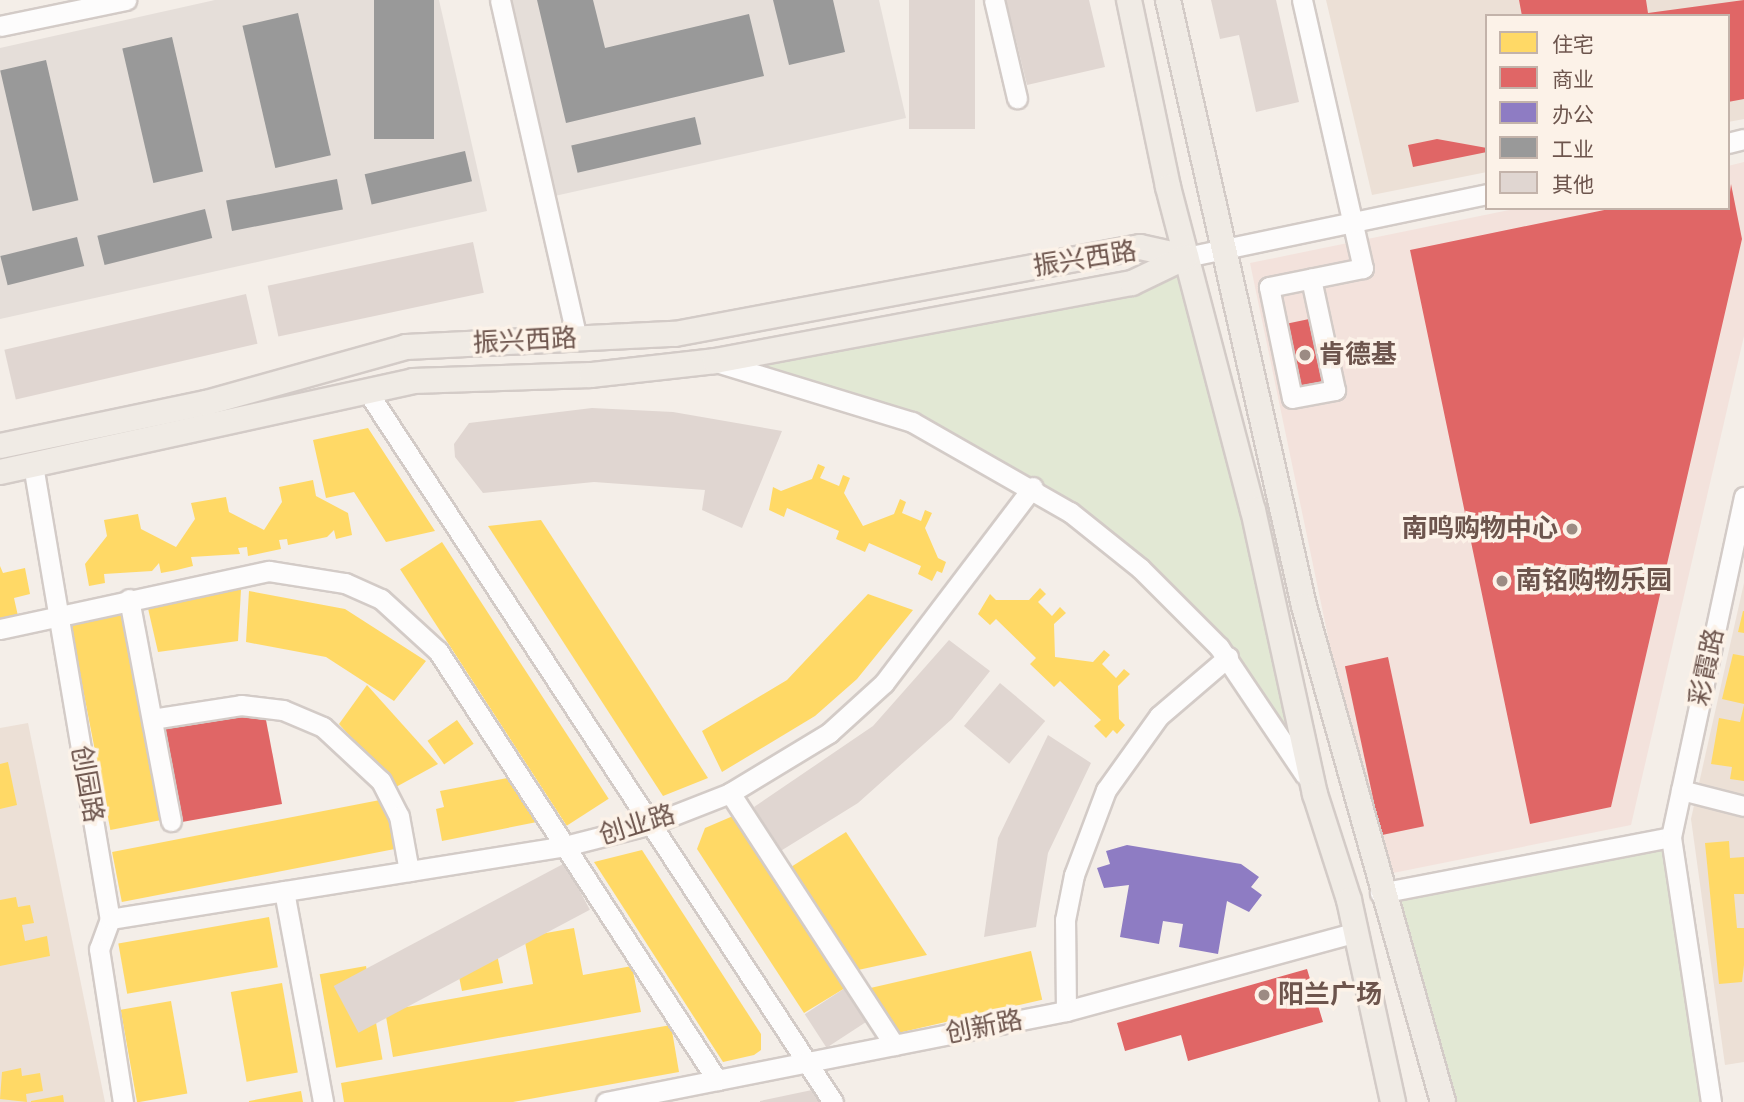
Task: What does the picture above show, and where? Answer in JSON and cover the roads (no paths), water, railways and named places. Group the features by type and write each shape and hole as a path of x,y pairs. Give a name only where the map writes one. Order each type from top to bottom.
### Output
{"main road":[{"path":"1129,0 1186,257 1253,510 1315,794 1356,932 1393,1102"},
{"path":"1168,0 1304,606 1380,893 1427,1030 1443,1102"},
{"name":"振兴西路","path":"0,446 206,403 406,347 675,334 1140,247 1186,257"},
{"name":"振兴西路","path":"0,472 413,381 592,375 715,361 1132,283 1186,257"}],"street":[{"path":"0,26 126,0"},
{"path":"500,0 577,338"},
{"path":"994,0 1017,98"},
{"path":"1302,0 1363,268 1311,279 1269,288 1292,398 1335,390 1311,279"},
{"path":"1186,257 1224,246 1485,194"},
{"path":"715,361 870,405 1033,487 1140,568 1228,657 1281,730 1315,794"},
{"path":"367,391 833,1102"},
{"name":"创园路","path":"33,465 110,919 99,949 123,1102"},
{"name":"创业路","path":"110,919 565,846 651,824 730,793 829,733 884,683 1033,487"},
{"name":"彩霞路","path":"1671,837 1744,497"},
{"path":"0,629 58,614 269,571 345,583 380,599 438,651 717,1080"},
{"path":"129,599 171,821"},
{"path":"1066,1011 1069,897 1106,790 1159,716 1228,657"},
{"path":"152,719 241,705 283,710 323,727 381,781 399,816 409,871"},
{"path":"1681,790 1744,806"},
{"path":"730,793 894,1045"},
{"path":"1380,893 1671,837 1711,1102"},
{"path":"284,891 323,1102"},
{"name":"创新路","path":"606,1102 1066,1011 1356,932"}],"place":[{"name":"肯德基","path":"1305,355"},
{"name":"南鸣购物中心","path":"1572,529"},
{"name":"南铭购物乐园","path":"1502,581"},
{"name":"阳兰广场","path":"1264,995"}]}
